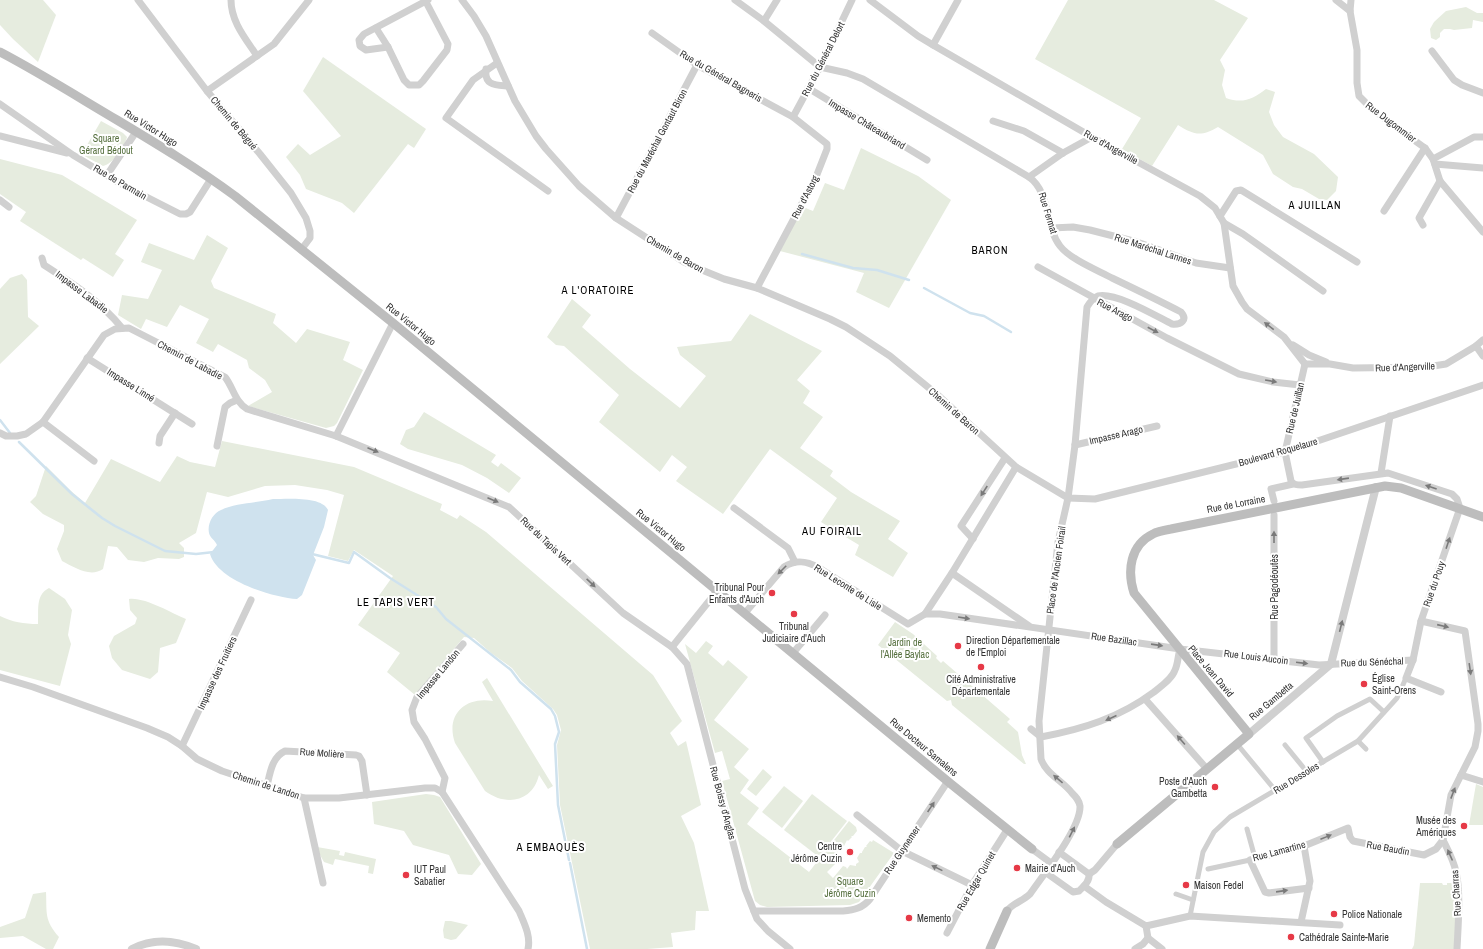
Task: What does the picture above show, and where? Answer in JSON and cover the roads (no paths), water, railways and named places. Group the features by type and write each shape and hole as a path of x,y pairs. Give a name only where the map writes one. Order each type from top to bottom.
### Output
{"main road":[{"name":"Rue Victor Hugo","path":"0,52 36,71 211,179 393,323 784,646"},
{"name":"Rue de Lorraine","path":"1180,649 1134,593 1132,586 1130,570 1131,561 1138,547 1152,534 1376,487 1393,486 1483,517"},
{"name":"Rue Docteur Samalens","path":"784,646 948,782 1032,849"},
{"name":"Place Jean David","path":"1180,649 1249,734"},
{"name":"Rue Gambetta","path":"1117,844 1249,734"},
{"path":"990,949 1007,911"}],"street":[{"name":"Chemin de Bégué","path":"138,0 207,91 291,193 306,218 310,231 310,238 301,250"},
{"path":"231,0 231,9 234,18 257,56"},
{"path":"207,91 274,44 309,0"},
{"name":"Chemin de Baron","path":"462,0 486,36 515,101 546,149 579,186 616,218 684,262 710,273 757,288 841,324 890,356 940,397 1003,456"},
{"path":"735,0 764,21 820,67"},
{"path":"764,21 777,0"},
{"name":"Rue du Général Delort","path":"792,117 820,67 852,0"},
{"name":"Rue d'Angerville","path":"870,0 918,36 933,45 1092,137 1200,196 1215,208 1224,223 1233,286 1244,305 1289,343 1309,355 1330,364"},
{"path":"933,45 958,0"},
{"path":"1336,0 1350,11"},
{"name":"Rue Dugommier","path":"1351,0 1350,11 1357,50 1357,83 1359,96 1362,101 1381,116 1425,148 1434,162 1440,181 1483,232"},
{"path":"376,28 388,47 406,83 409,85 414,86 423,81 447,50 448,44 427,1 376,28 360,37 360,46 366,50 388,47"},
{"name":"Rue du Général Bagneris","path":"652,33 697,65 792,117"},
{"path":"1432,51 1454,80 1462,85 1483,93"},
{"path":"497,63 473,80 446,118 548,191"},
{"name":"Rue du Maréchal Gontaut Biron","path":"616,218 697,65"},
{"name":"Rue Fermat","path":"820,67 847,73 863,80 1029,177 1036,182 1041,190 1052,228 1060,246 1066,252 1089,266 1181,312 1183,314 1183,320 1178,324 1172,324 1121,299 1105,296 1094,298"},
{"path":"486,70 487,80 491,83 508,86"},
{"name":"Impasse Châteaubriand","path":"808,88 927,160"},
{"name":"Rue de Parmain","path":"0,104 73,155 171,211 183,214 190,212 211,179"},
{"name":"Rue d'Astorg","path":"757,288 816,177 827,149 826,142 792,117"},
{"path":"993,121 1024,131 1063,153"},
{"path":"107,175 136,132"},
{"path":"0,136 73,155"},
{"path":"1029,177 1063,153 1092,137"},
{"path":"1434,162 1474,137 1483,137"},
{"name":"Rue Dugommier","path":"1384,212 1425,148"},
{"path":"1434,162 1483,168"},
{"path":"1423,225 1418,218 1440,181"},
{"path":"1220,216 1236,191 1241,190 1357,262"},
{"path":"0,200 9,207"},
{"path":"1224,223 1243,234 1323,291"},
{"name":"Rue Maréchal Lannes","path":"1052,228 1073,227 1090,230 1137,242 1196,263 1230,268"},
{"name":"Impasse Labadie","path":"42,258 44,265 82,290 106,310 122,328"},
{"path":"1038,267 1094,298"},
{"name":"Rue Arago","path":"1068,498 1075,445 1087,307 1094,298 1167,338 1239,374 1273,382 1300,385"},
{"path":"217,446 225,407 230,402 237,400 239,404 247,409 336,436 393,323"},
{"path":"0,432 6,436 26,434 43,422 104,335 115,329 122,328"},
{"name":"Chemin de Labadie","path":"122,328 129,328 136,331 181,356 221,375 229,382 237,400"},
{"path":"1483,340 1476,346 1483,356"},
{"name":"Rue d'Angerville","path":"1289,343 1305,364 1330,364 1353,368 1431,367 1446,364 1476,346"},
{"name":"Impasse Linné","path":"87,358 192,424"},
{"name":"Rue de Juillan","path":"1285,452 1305,364"},
{"name":"Boulevard Roquelaure","path":"1068,498 1095,499 1285,452 1483,384"},
{"path":"159,443 160,436 175,413"},
{"path":"1381,473 1390,416"},
{"path":"43,422 94,461"},
{"name":"Impasse Arago","path":"1075,445 1157,426"},
{"name":"Rue du Tapis Vert","path":"336,436 509,508 623,613 672,647"},
{"path":"1285,452 1291,481 1293,484"},
{"path":"973,539 961,526 1003,456 1016,467 1068,498"},
{"path":"926,614 1016,467"},
{"path":"1274,501 1271,489 1293,484 1302,485 1381,473 1394,474 1452,494 1457,499 1460,508"},
{"path":"1331,664 1376,487"},
{"name":"Place de l'Ancien Foirail","path":"1059,852 1073,831 1080,810 1078,799 1042,764 1039,720 1058,542 1068,498"},
{"path":"734,508 788,548 795,562 784,567 745,613"},
{"name":"Rue du Pouy","path":"1413,660 1421,620 1460,508"},
{"name":"Rue Pagodéoutès","path":"1274,515 1274,660"},
{"name":"Rue Leconte de Lisle","path":"795,562 803,562 815,566 908,624 926,614"},
{"path":"952,573 1032,628"},
{"path":"672,647 718,590"},
{"name":"Impasse des Fruitiers","path":"182,746 251,600"},
{"path":"793,653 825,614"},
{"path":"926,614 940,614 1049,630"},
{"path":"1421,620 1465,631 1478,724 1475,747 1451,795 1443,840"},
{"name":"Rue Bazillac","path":"1049,630 1180,649"},
{"name":"Impasse Landon","path":"442,792 445,778 425,739 414,722 412,710 417,697 463,644"},
{"name":"Rue Boissy d'Anglas","path":"672,647 687,664 745,888 757,919 768,931 790,949"},
{"name":"Rue Louis Aucoin","path":"1180,649 1319,665 1331,664"},
{"name":"Place Jean David","path":"1041,737 1072,731 1109,719 1145,699 1164,685 1175,671 1180,649"},
{"name":"Rue du Sénéchal","path":"1331,664 1413,660"},
{"name":"Rue Dessoles","path":"1190,916 1203,852 1214,832 1230,817 1358,741 1397,698 1413,660"},
{"name":"Rue Gambetta","path":"1249,734 1331,664"},
{"name":"Chemin de Landon","path":"0,677 33,686 147,728 168,737 182,746 197,759 222,771 304,798 339,798 425,788 435,788 442,792"},
{"path":"1406,678 1441,692"},
{"path":"1145,699 1207,769"},
{"path":"1324,762 1306,738 1337,716 1370,699 1384,712"},
{"path":"1031,729 1041,737"},
{"path":"1358,741 1366,749"},
{"path":"1237,744 1276,790"},
{"path":"1285,745 1307,772"},
{"name":"Rue Molière","path":"267,786 275,759 279,754 285,751 356,755 359,756 362,761 367,795"},
{"path":"1461,776 1483,782"},
{"name":"Rue Guynemer","path":"754,911 843,911 859,908 870,899 948,782"},
{"path":"442,792 519,911 528,931 528,949"},
{"path":"304,798 323,883"},
{"path":"857,815 902,851 972,885"},
{"name":"Rue Baudin","path":"1348,828 1352,841 1424,855 1436,849 1443,840"},
{"name":"Rue Lamartine","path":"1208,869 1304,846 1348,828"},
{"path":"1247,829 1253,859 1265,892 1269,893 1308,888"},
{"name":"Rue Edgar Quinet","path":"947,933 972,885 1007,830"},
{"name":"Rue Charras","path":"1443,840 1454,863 1457,878 1457,949"},
{"name":"Rue Gambetta","path":"1089,874 1095,870 1117,844"},
{"path":"1301,922 1310,881 1304,846"},
{"name":"Rue Docteur Samalens","path":"1032,849 1051,863"},
{"path":"1007,911 1012,905 1026,898 1030,894 1051,863 1059,852 1089,874 1089,880 1080,891 1073,892 1045,872"},
{"path":"1084,886 1106,902 1146,926 1190,916 1340,925"},
{"path":"1176,894 1193,900"},
{"path":"1143,944 1146,926"},
{"path":"132,949 145,943 160,940 196,949"},
{"path":"1135,949 1143,944 1162,949"}],"water":[{"path":"273,499 312,500 319,502 328,510 324,527 313,555 316,560 302,595 297,599 274,595 234,580 215,564 210,554 217,545 211,538 209,526 213,516 218,511 233,506"}],"waterway":[{"path":"802,254 853,268 877,270 909,280"},
{"path":"924,288 970,313 984,316 1011,332"},
{"path":"0,420 10,433"},
{"path":"19,442 72,494 102,518 115,526 165,551 196,554 214,552"},
{"path":"312,554 349,563 354,552 390,578 436,607 446,619 511,670 520,682 551,709 555,716 559,732 555,744 558,805 569,860"},
{"path":"570,863 587,949"}],"place":[{"name":"Tribunal Pour Enfants d'Auch","path":"772,593"},
{"name":"Tribunal Judiciaire d'Auch","path":"794,614"},
{"name":"Direction Départementale de l'Emploi","path":"958,646"},
{"name":"Cité Administrative Départementale","path":"981,667"},
{"name":"Église Saint-Orens","path":"1364,684"},
{"name":"Poste d'Auch Gambetta","path":"1215,787"},
{"name":"Musée des Amériques","path":"1464,826"},
{"name":"Centre Jérôme Cuzin","path":"850,852"},
{"name":"Mairie d'Auch","path":"1017,868"},
{"name":"IUT Paul Sabatier","path":"406,875"},
{"name":"Maison Fedel","path":"1186,885"},
{"name":"Police Nationale","path":"1334,914"},
{"name":"Memento","path":"909,918"},
{"name":"Cathédrale Sainte-Marie","path":"1291,937"}],"district":[{"name":"A JUILLAN","path":"1315,205"},
{"name":"BARON","path":"990,250"},
{"name":"A L'ORATOIRE","path":"598,290"},
{"name":"AU FOIRAIL","path":"832,531"},
{"name":"LE TAPIS VERT","path":"396,602"},
{"name":"A EMBAQUÈS","path":"551,847"}],"park label":[{"name":"Square Gérard Bédout","path":"106,144"},
{"name":"Jardin de l'Allée Baylac","path":"905,648"},
{"name":"Square Jérôme Cuzin","path":"850,886"}]}
